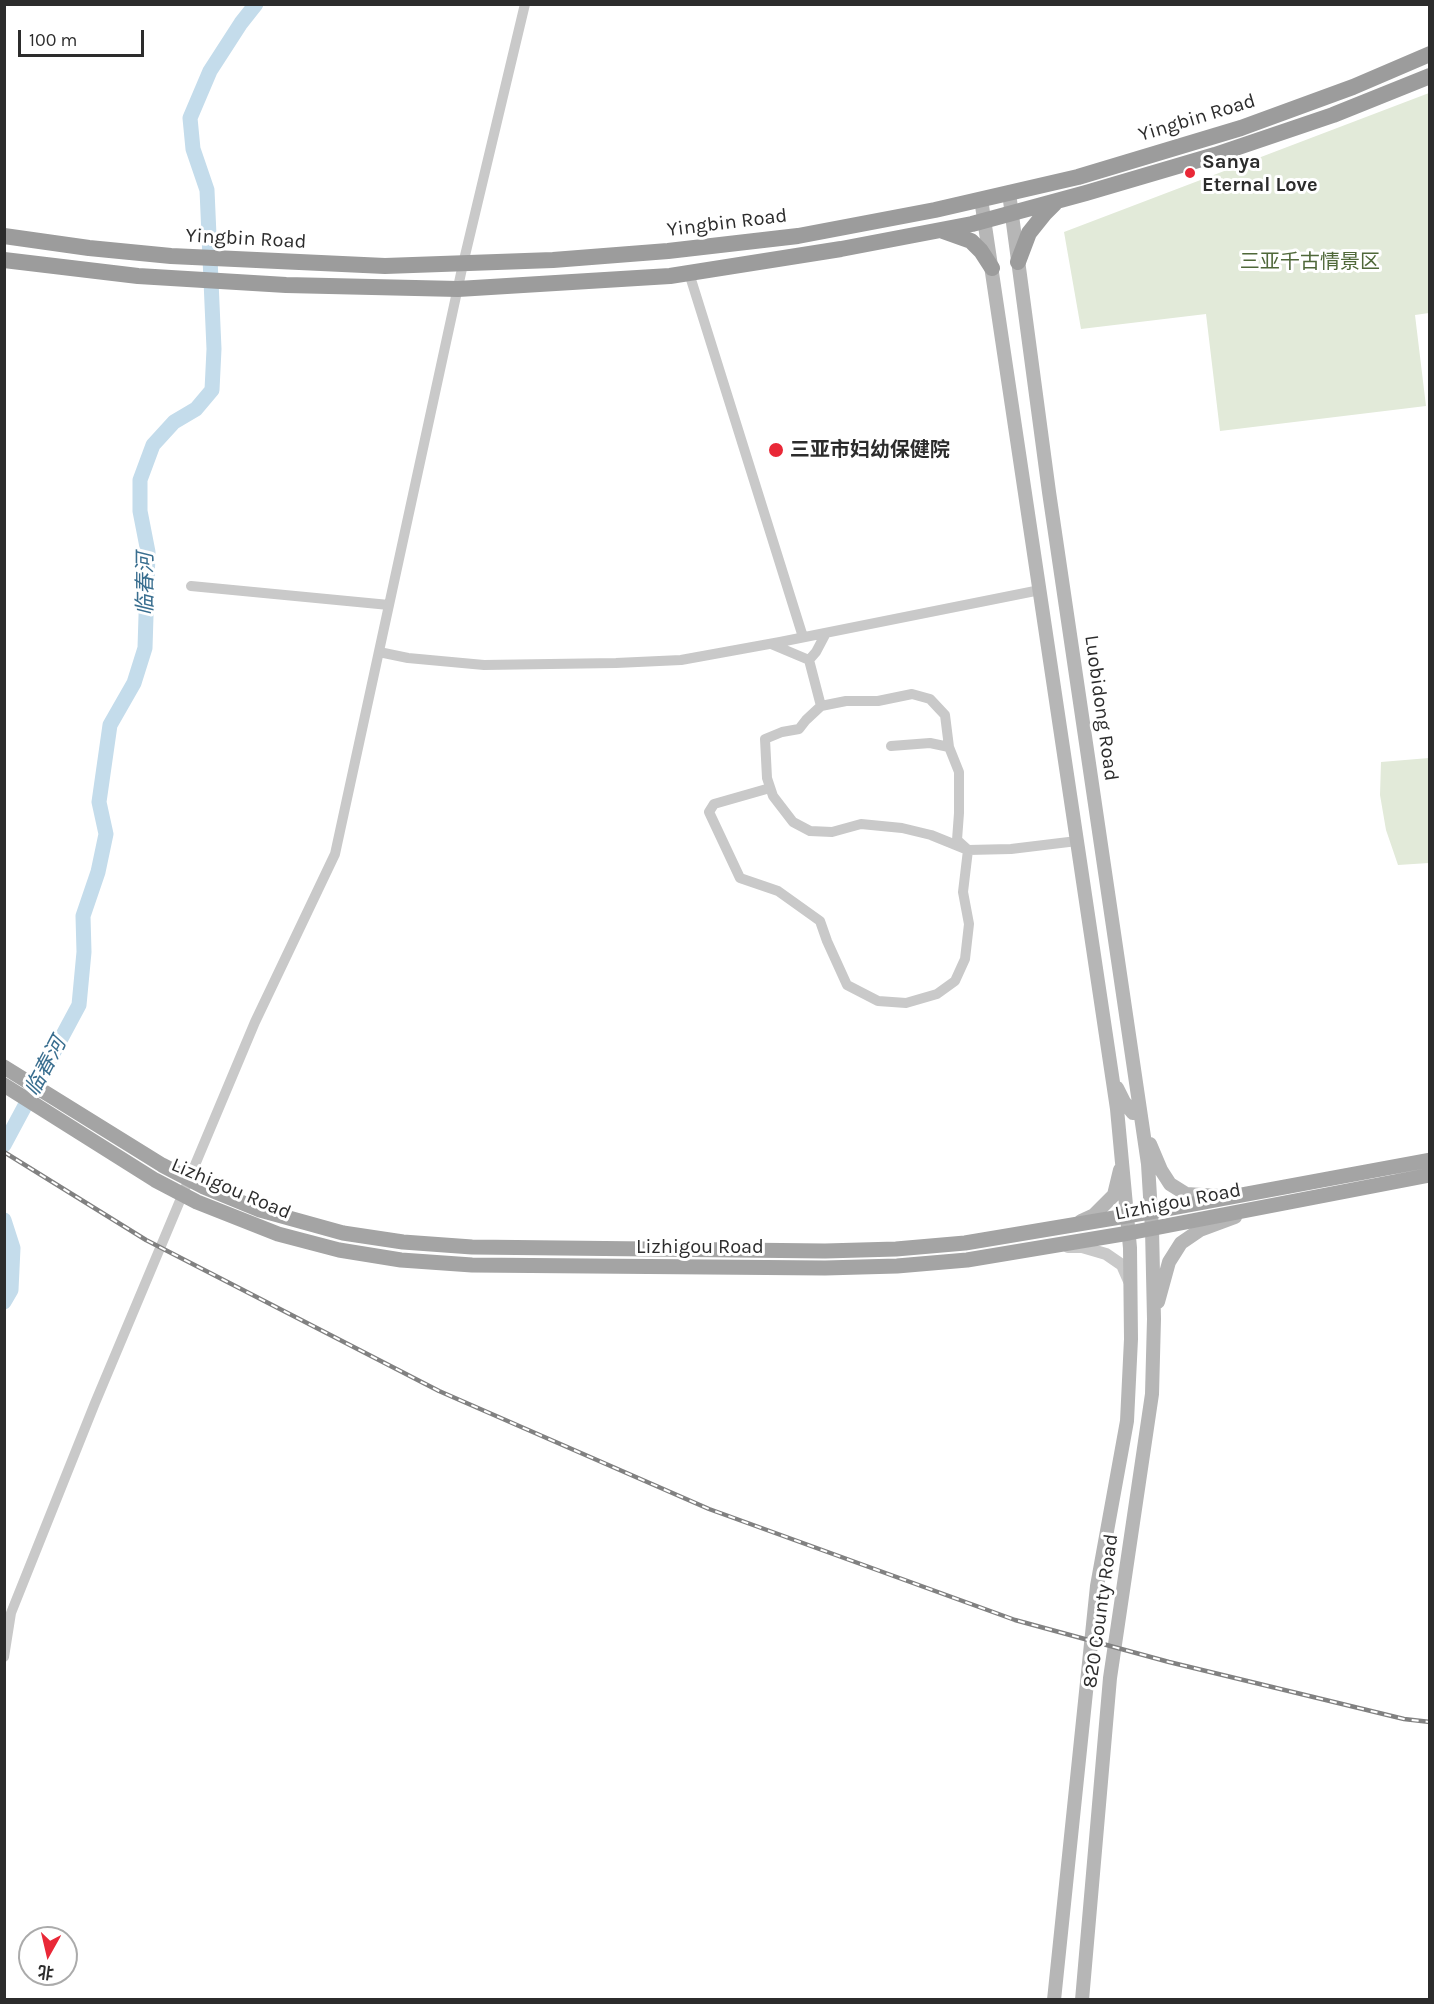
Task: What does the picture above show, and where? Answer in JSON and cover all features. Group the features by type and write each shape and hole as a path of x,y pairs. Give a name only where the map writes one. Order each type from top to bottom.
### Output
{"highway":[{"name":"Yingbin Road","path":"4,236 89,248 171,256 385,266 553,261 798,236 1078,177 1241,128 1353,87 1430,54"},
{"name":"Yingbin Road","path":"6,261 168,278 244,283 458,289 670,276 841,249 939,230 1058,201 1215,155 1334,115 1430,76"},
{"path":"1018,262 1029,233 1058,201"},
{"path":"939,230 952,232 970,241 981,251 992,268"}],"main road":[{"name":"Luobidong Road","path":"1009,193 1049,492 1148,1164 1152,1229"},
{"path":"981,199 1111,1072 1129,1233"},
{"path":"1111,1072 1130,1111 1137,1112 1139,1104"},
{"name":"Lizhigou Road","path":"6,1077 62,1112 155,1180 183,1195 278,1234 339,1250 401,1260 472,1265 825,1268 897,1266 967,1260 1152,1229 1245,1203 1430,1160"},
{"name":"Lizhigou Road","path":"62,1112 189,1179 260,1210 343,1233 402,1242 472,1247 729,1251 896,1249 965,1243 1150,1212 1245,1203 1430,1175"},
{"path":"1143,1129 1161,1170 1170,1184 1186,1194 1245,1203 1233,1218 1200,1230 1181,1243 1169,1262 1154,1319"},
{"path":"1069,1226 1094,1215 1113,1195 1120,1173 1121,1147"},
{"name":"820 County Road","path":"1082,2000 1110,1678 1152,1394 1154,1319 1152,1229"},
{"name":"820 County Road","path":"1054,2000 1097,1586 1127,1421 1131,1365 1129,1233"}],"street":[{"path":"4,1657 11,1613 95,1403 255,1023 335,854 463,264 525,4"},
{"path":"688,273 803,637"},
{"path":"191,586 389,605"},
{"path":"379,652 408,658 484,665 681,660 1040,590"},
{"path":"809,660 826,633"},
{"path":"771,644 809,660"},
{"path":"809,660 821,706"},
{"path":"968,850 957,840 960,813 959,772 949,747 945,715 930,699 912,694 878,701 846,701 821,706 799,729 782,732 765,739 767,778 773,796 793,822 810,831 832,832 861,824 902,828 931,835 968,850 1011,849 1077,842"},
{"path":"891,746 930,743 949,747"},
{"path":"770,788 714,804 709,812 740,878 778,891 820,921 847,985 878,1001 906,1003 937,994 955,981 965,959 969,924 963,892 968,850"},
{"path":"1052,1247 1082,1247 1106,1254 1122,1265 1131,1288"}],"green space":[{"name":"三亚千古情景区","path":"1429,93 1429,313 1415,315 1426,406 1220,431 1206,314 1081,329 1064,232"},
{"path":"1429,758 1429,863 1398,865 1386,830 1380,795 1381,762"}],"waterway":[{"name":"临春河","path":"4,1145 79,1005 84,952 83,916 98,872 106,834 99,802 110,725 134,683 145,648 148,552 140,511 140,480 153,445 174,422 196,409 212,390 214,349 207,190 193,149 190,118 210,71 256,4"},
{"name":"临春河","path":"4,1220 13,1248 11,1290 4,1302"}],"railway":[{"path":"4,1152 146,1240 439,1391 709,1509 1015,1620 1169,1662 1404,1719 1430,1722"}],"place":[{"name":"Sanya Eternal Love","path":"1190,173"},
{"name":"三亚市妇幼保健院","path":"776,450"}]}
